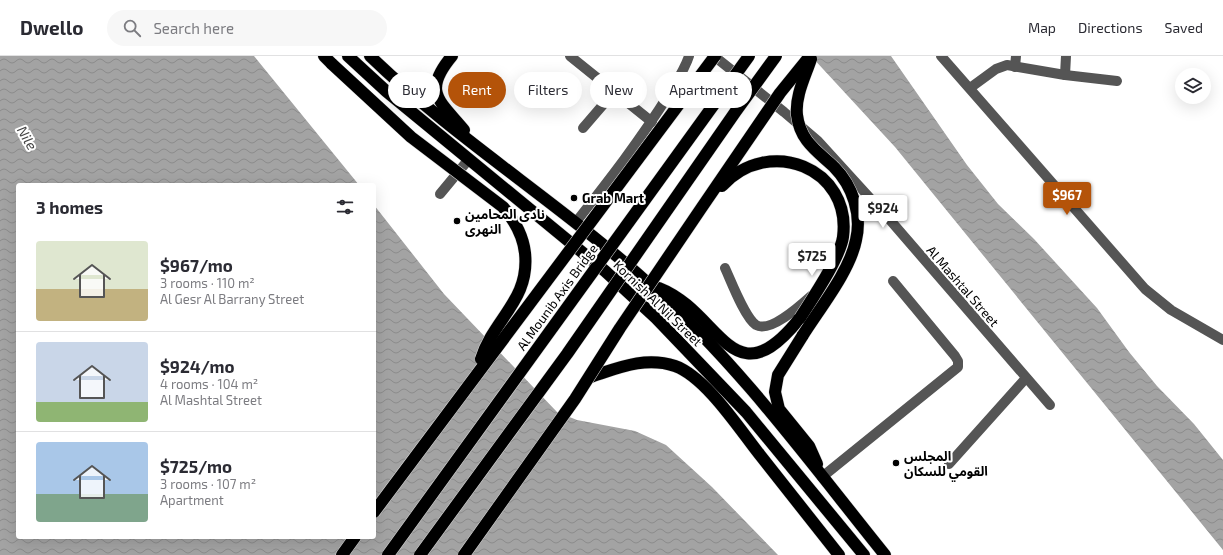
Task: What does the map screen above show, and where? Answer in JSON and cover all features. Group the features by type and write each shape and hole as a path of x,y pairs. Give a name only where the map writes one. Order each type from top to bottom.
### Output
{"highway":[{"name":"Kornish Al Nil Street","path":"348,56 386,92 605,271 678,340 746,412 864,555"},
{"name":"Kornish Al Nil Street","path":"370,56 442,119 576,222 651,285 707,340 760,400 885,555"},
{"path":"452,56 437,78 435,89 439,99 478,147"},
{"path":"705,56 705,70"},
{"name":"Al Mounib Axis Bridge","path":"376,509 714,56"},
{"name":"Al Mounib Axis Bridge","path":"388,555 749,56"},
{"path":"420,555 567,354 736,110 776,56"},
{"path":"464,555 590,377 620,328 780,93 811,56"},
{"path":"811,56 797,103 799,125 808,144 836,169 844,179 854,202 858,226 856,239 848,263 778,375 775,392 780,409 803,438 814,455 821,475"},
{"path":"328,60 411,137 503,207 513,219 520,232 525,247 525,277 512,305 490,339 477,373"},
{"path":"651,285 677,297 728,345 741,353 756,354 770,348 786,335 800,318 824,279 842,239 843,219 838,201 828,184 814,172 797,163 778,160 758,162 741,170 726,182 700,210"},
{"path":"590,377 641,362 659,362 676,366 692,375 724,410 839,555"},
{"path":"342,555 354,539"}],"street":[{"path":"570,56 590,72"},
{"path":"576,222 628,156 652,122 689,56"},
{"name":"Al Mashtal Street","path":"714,56 807,131 849,175 1050,405"},
{"path":"941,56 1145,289 1171,310 1223,340"},
{"path":"1015,67 1016,56"},
{"path":"1065,75 1066,56"},
{"path":"970,88 1001,66 1007,65 1065,75 1117,81"},
{"path":"583,128 600,108"},
{"path":"634,108 652,122"},
{"path":"440,194 469,159"},
{"path":"725,268 742,306 756,325 768,326 786,317 815,291 838,259 844,240 847,221 838,188 849,175"},
{"path":"821,475 958,368 958,361 955,356 893,281"},
{"path":"949,464 1026,378"}],"water":[{"name":"Nile","path":"0,56 254,56 357,183 16,183 16,539 376,539 376,208 444,294 557,412 577,420 635,431 666,445 712,487 778,555 0,555"},
{"path":"811,56 891,56 967,165 998,204 1034,239 1097,308 1129,352 1157,386 1194,424 1223,460 1223,550 895,147"}],"place":[{"name":"Grab Mart","path":"574,198"},
{"name":"نادى المحامين النهرى","path":"457,221"},
{"name":"المجلس القومي للسكان","path":"896,463"}]}
